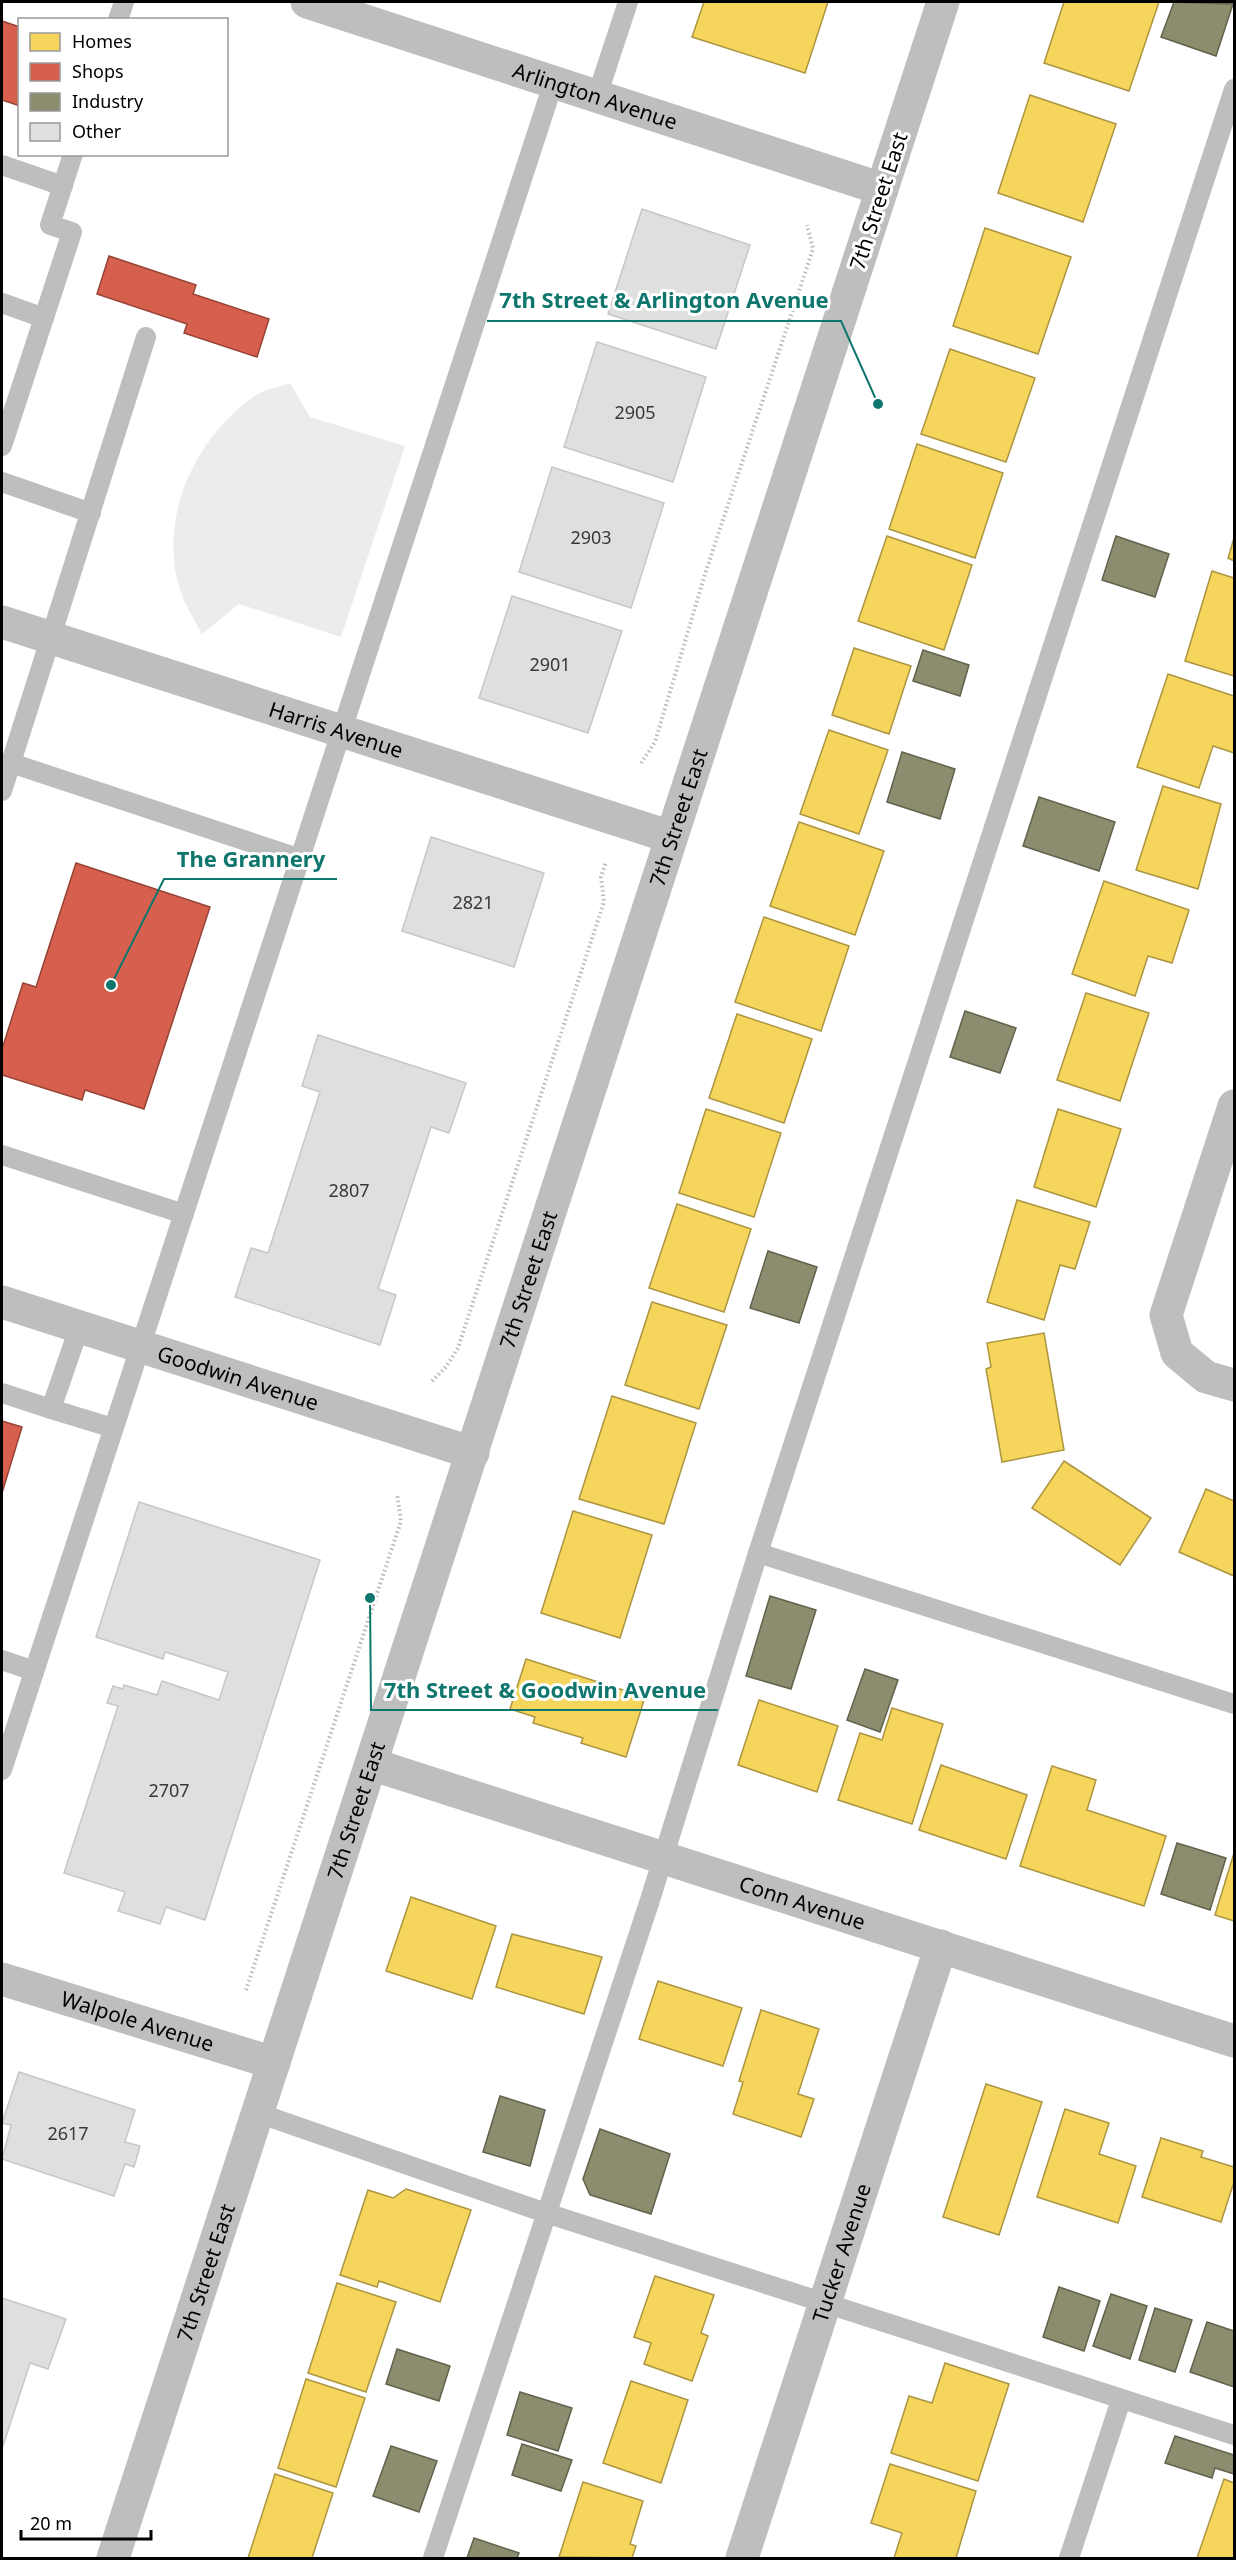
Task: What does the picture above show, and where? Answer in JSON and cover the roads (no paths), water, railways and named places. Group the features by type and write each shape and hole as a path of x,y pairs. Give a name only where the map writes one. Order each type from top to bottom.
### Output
{"street":[{"name":"Arlington Avenue","path":"307,2 882,189"},
{"name":"7th Street East","path":"113,2559 943,2"},
{"name":"Harris Avenue","path":"2,622 671,837"},
{"path":"1234,1106 1166,1315 1177,1353 1206,1377 1234,1385"},
{"name":"Goodwin Avenue","path":"2,1302 139,1348 472,1453"},
{"name":"Conn Avenue","path":"371,1764 1234,2041"},
{"name":"Tucker Avenue","path":"742,2559 941,1946"},
{"name":"Walpole Avenue","path":"2,1978 274,2063"}],"lane":[{"path":"119,18 124,2"},
{"path":"597,96 628,2"},
{"path":"2,1770 298,858 554,81"},
{"path":"433,2559 663,1858 758,1553 1234,89"},
{"path":"2,446 72,232 50,225 72,156"},
{"path":"2,165 63,186"},
{"path":"2,303 44,318"},
{"path":"2,791 146,337"},
{"path":"2,482 91,513"},
{"path":"11,762 298,858"},
{"path":"2,1155 184,1214"},
{"path":"51,1409 79,1328"},
{"path":"2,1393 113,1428"},
{"path":"758,1553 1234,1704"},
{"path":"2,1660 34,1671"},
{"path":"258,2113 546,2213 1234,2435"},
{"path":"1069,2559 1121,2400"}],"place":[{"name":"7th Street & Arlington Avenue","path":"878,404"},
{"name":"The Grannery","path":"111,985"},
{"name":"7th Street & Goodwin Avenue","path":"370,1598"}]}
